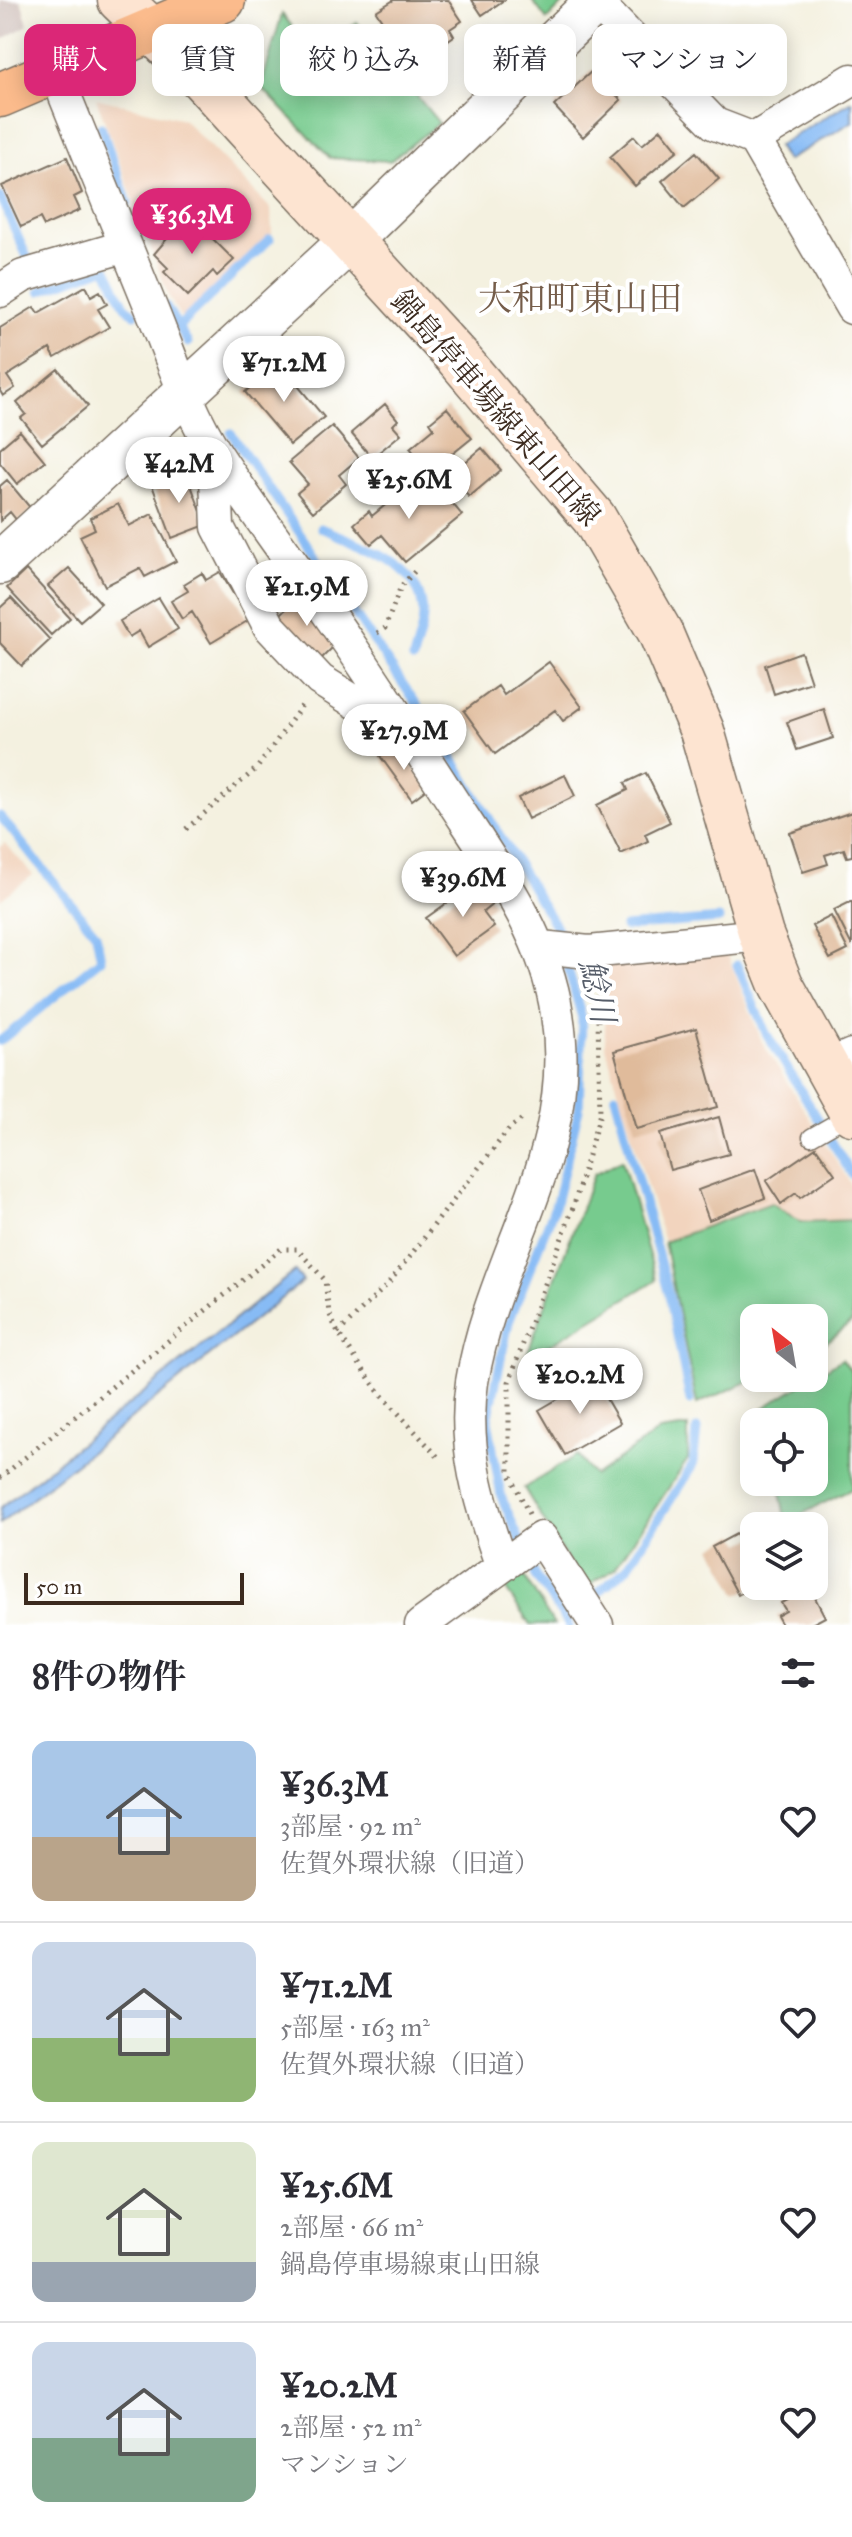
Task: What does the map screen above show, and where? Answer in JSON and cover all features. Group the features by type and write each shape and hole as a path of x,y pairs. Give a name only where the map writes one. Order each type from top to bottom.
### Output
{"main road":[{"name":"鍋島停車場線東山田線","path":"120,0 152,30"},
{"path":"166,24 223,0"},
{"path":"136,37 152,30"},
{"path":"0,95 24,85"},
{"name":"鍋島停車場線東山田線","path":"214,96 457,357 594,518 660,632 702,731 761,935 781,985 838,1061 841,1119"}],"street":[{"path":"0,563 350,241 597,1 715,124 754,139 852,308"},
{"path":"754,139 852,80"},
{"path":"65,96 184,392 215,452 409,735 502,878 525,924 541,947 558,1015 560,1087 550,1150 490,1315 472,1382 469,1443 475,1487 501,1564"},
{"path":"0,291 23,276 126,246"},
{"path":"215,452 218,527 269,626 320,680 409,735"},
{"path":"541,947 589,952 761,935"},
{"path":"421,1625 501,1564 541,1538 597,1625"}],"lane":[{"path":"811,1137 841,1119"}],"path":[{"path":"385,628 401,586 415,571"},
{"path":"186,829 257,768 320,680"},
{"path":"541,1538 509,1472 509,1382 574,1205 600,1113 598,1019 589,952"},
{"path":"338,1333 388,1284 509,1129 560,1087"},
{"path":"0,1478 281,1249 297,1249 325,1280 329,1313 338,1333 378,1391 448,1468 475,1487"}],"shaded area":[{"path":"0,0 21,0 28,24 0,41"},
{"path":"96,98 183,119 271,209 272,234 181,318 169,297"},
{"path":"5,843 33,875 0,900 0,847"},
{"path":"726,951 762,1042 852,1186 852,1220 801,1222 771,1203 664,1242 605,1045 605,963"}],"green space":[{"path":"532,0 567,0 547,20"},
{"path":"282,14 290,24 280,24 280,96 417,96 439,123 390,161 330,158 264,90 264,77"},
{"path":"622,1160 656,1280 525,1360 594,1174"},
{"path":"771,1203 801,1222 852,1220 852,1322 828,1341 828,1304 740,1304 740,1385 697,1404 664,1242"},
{"path":"842,1359 852,1372 852,1489 806,1512 784,1512 781,1496 828,1496 828,1408 764,1408 789,1392 828,1392 828,1368"},
{"path":"688,1427 688,1459 615,1568 584,1588 524,1488 577,1455 594,1476 659,1431"},
{"path":"524,1576 554,1625 530,1625 502,1584"}],"water":[{"path":"852,101 852,122 786,161 777,146"},
{"path":"295,1271 303,1281 0,1524 0,1508"}],"building":[{"path":"394,0 448,0 462,21 450,29 454,36 448,40 448,24 384,24 376,11"},
{"path":"472,0 504,0 482,15"},
{"path":"592,71 592,96 617,96 621,100 583,137 554,106 565,96 576,96 576,86"},
{"path":"661,129 678,150 635,186 610,157 634,136 642,145"},
{"path":"696,152 719,179 684,208 662,181"},
{"path":"67,157 82,193 74,197 80,210 44,226 40,218 21,227 2,186"},
{"path":"188,214 234,260 217,276 213,271 188,296 164,272 168,268 154,254"},
{"path":"86,286 91,296 100,291 107,304 98,309 109,327 55,358 50,349 7,376 15,388 3,396 0,391 0,328 34,307 38,313"},
{"path":"279,363 324,417 290,445 245,392"},
{"path":"58,369 88,406 42,444 21,418 26,414 17,403"},
{"path":"385,404 398,420 393,425 401,434 372,458 351,433"},
{"path":"447,408 472,438 430,472 410,448 434,428 430,422"},
{"path":"332,426 359,458 339,475 346,484 313,512 297,493 308,484 289,462"},
{"path":"20,431 45,461 17,484 0,463 0,448"},
{"path":"482,448 501,470 469,497 450,475"},
{"path":"186,472 206,525 172,538 152,485"},
{"path":"7,480 32,510 18,522 10,512 0,521 0,486"},
{"path":"413,482 431,504 444,493 462,515 405,562 382,535 371,544 354,524 369,511 372,516"},
{"path":"118,504 129,526 152,514 176,561 145,577 140,568 105,586 80,536 95,529 90,518"},
{"path":"69,568 101,603 80,621 48,586"},
{"path":"26,570 70,618 51,635 7,588"},
{"path":"220,572 249,620 211,643 192,612 182,619 171,601 188,591 184,584 202,573 206,580"},
{"path":"11,598 50,640 22,666 0,643 0,608"},
{"path":"159,598 178,629 148,647 139,631 129,637 120,621"},
{"path":"297,598 321,622 334,646 321,659 278,617"},
{"path":"801,652 811,682 774,694 765,665"},
{"path":"549,662 582,707 563,721 555,710 495,754 464,711 498,686 504,695"},
{"path":"824,709 833,738 797,750 787,722"},
{"path":"396,744 428,788 412,800 380,756"},
{"path":"646,773 670,822 645,834 648,841 621,854 597,805 628,790 625,783"},
{"path":"565,775 575,796 528,819 518,798"},
{"path":"852,812 852,856 847,857 844,849 825,855 828,864 803,872 790,833"},
{"path":"478,881 494,903 483,912 494,927 454,956 426,918"},
{"path":"852,901 852,946 834,910"},
{"path":"831,916 848,950 830,959 812,926"},
{"path":"696,1028 718,1107 636,1129 614,1051"},
{"path":"719,1117 729,1154 670,1170 660,1134"},
{"path":"816,1147 835,1174 800,1198 796,1193 781,1204 766,1181"},
{"path":"755,1169 765,1198 709,1220 698,1190"},
{"path":"594,1378 620,1423 565,1455 539,1410"},
{"path":"736,1534 740,1541 740,1594 738,1595 712,1547"},
{"path":"787,1600 816,1600 825,1617 810,1625 782,1625 777,1616 786,1611 781,1603"}],"waterway":[{"path":"101,127 128,203"},
{"path":"0,197 28,259"},
{"path":"179,326 270,239"},
{"path":"40,291 106,267 125,306 135,314"},
{"path":"166,306 188,343"},
{"name":"鯰川","path":"231,433 444,744 556,927 582,1018 579,1109 556,1203 509,1322 488,1420 501,1496 535,1576 569,1625"},
{"path":"321,528 387,558 413,582 420,597 423,616 413,659"},
{"path":"0,816 96,934 101,959 0,1041"},
{"path":"625,927 719,919"},
{"path":"737,965 766,1033 852,1175"},
{"path":"615,1095 669,1295 690,1401"},
{"path":"596,1594 627,1568 693,1465 697,1429"}],"district":[{"name":"大和町東山田","path":"580,298"}]}
